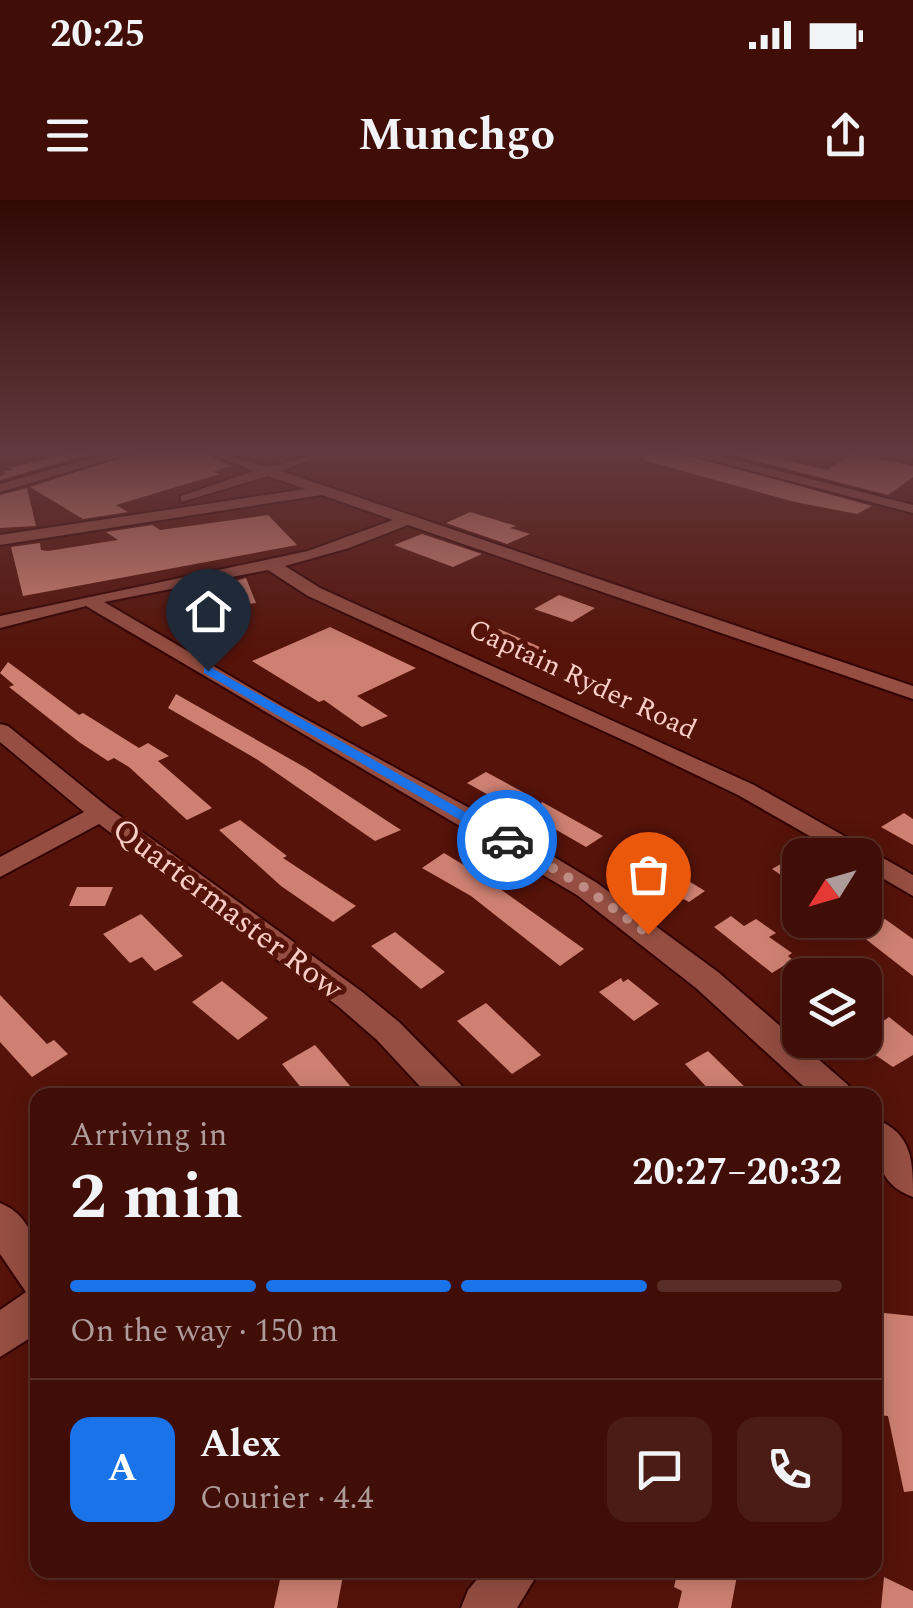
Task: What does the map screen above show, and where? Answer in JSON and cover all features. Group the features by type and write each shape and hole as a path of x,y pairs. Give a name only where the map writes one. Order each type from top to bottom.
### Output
{"street":[{"path":"113,523 126,519"},
{"path":"0,540 141,519"},
{"path":"401,519 913,693"},
{"path":"0,622 88,600 274,566 346,547 405,520"},
{"name":"Captain Ryder Road","path":"274,566 314,592 746,790 832,838"},
{"path":"88,600 587,889 708,980 828,1088"},
{"name":"Quartermaster Row","path":"0,731 100,813 350,999 388,1031 442,1088"},
{"path":"0,868 100,813"},
{"name":"Captain Ryder Road","path":"882,867 913,886"},
{"path":"882,1143 913,1181"},
{"path":"0,1221 30,1265"},
{"path":"0,1336 30,1313"},
{"path":"486,1608 510,1578"}],"building":[{"path":"0,519 34,519 36,526 0,528"},
{"path":"241,519 272,519 297,545 23,596 11,547 40,543 41,550 48,551 118,540 106,532 152,525 160,530"},
{"path":"455,519 492,519 530,534 507,544 446,523"},
{"path":"422,534 482,554 453,567 394,545"},
{"path":"246,578 256,603 218,608 210,588"},
{"path":"559,595 595,608 572,622 534,609"},
{"path":"330,627 416,668 357,696 388,716 362,727 324,700 319,702 252,661"},
{"path":"499,629 542,648 522,659 478,642"},
{"path":"8,662 79,715 83,713 139,748 148,743 169,756 158,761 212,808 187,820 129,767 114,758 108,761 79,742 9,687 14,685 0,673"},
{"path":"176,694 306,768 401,830 375,841 258,760 168,708"},
{"path":"486,772 530,796 512,808 467,783"},
{"path":"542,802 603,836 586,847 534,817"},
{"path":"904,813 913,819 913,845 881,827"},
{"path":"240,820 287,856 283,858 356,906 333,922 281,886 219,830"},
{"path":"444,853 584,949 560,966 471,896 422,868"},
{"path":"656,861 705,891 689,902 636,874"},
{"path":"782,863 782,876 772,869"},
{"path":"77,887 113,887 105,906 69,906"},
{"path":"141,914 183,956 155,971 142,957 130,963 103,934"},
{"path":"731,916 744,926 756,919 776,933 769,937 792,953 790,958 782,958 782,967 772,973 714,927"},
{"path":"882,921 913,939 913,976 864,938 882,938"},
{"path":"395,932 445,972 421,989 371,946"},
{"path":"621,978 623,982 628,979 659,1004 634,1021 599,992"},
{"path":"222,981 268,1018 238,1040 192,1002"},
{"path":"0,995 47,1044 54,1040 68,1054 32,1077 0,1042"},
{"path":"486,1003 541,1055 512,1074 457,1021"},
{"path":"889,1017 913,1036 913,1055 893,1067 880,1058 882,1022"},
{"path":"315,1045 352,1088 301,1088 282,1064"},
{"path":"708,1051 746,1088 707,1088 685,1064"},
{"path":"882,1313 913,1316 913,1491 904,1492 888,1416 882,1415"},
{"path":"884,1577 913,1591 913,1608 881,1608"},
{"path":"280,1578 343,1578 337,1608 274,1608"},
{"path":"676,1578 737,1578 731,1608 678,1608 682,1591 674,1587"}],"way so far":[{"path":"507,840 587,889 648,934"}],"route":[{"path":"208,671 507,840"}]}
